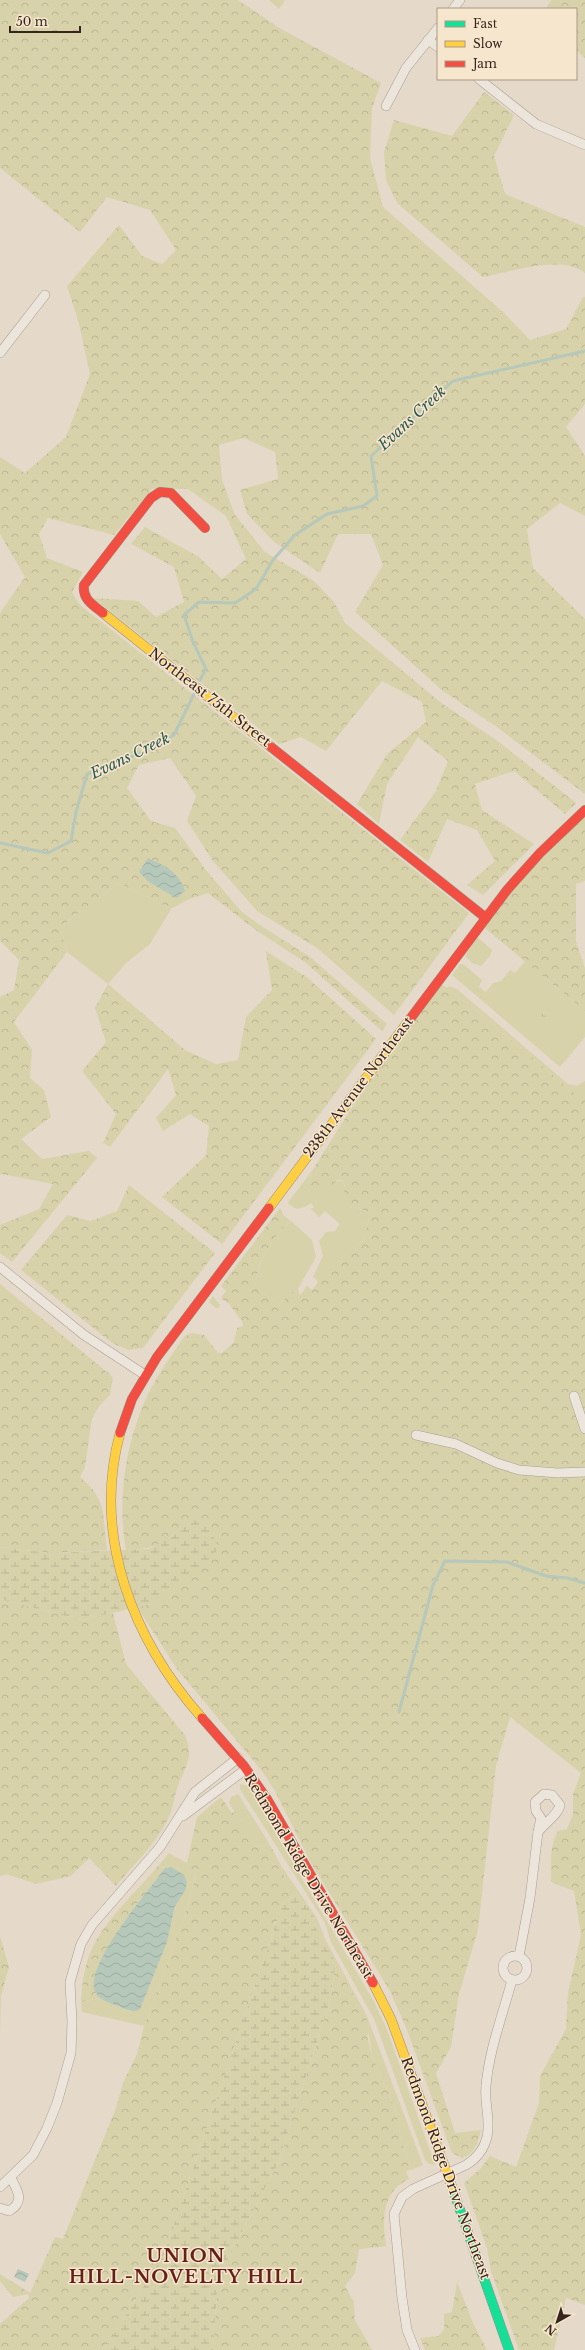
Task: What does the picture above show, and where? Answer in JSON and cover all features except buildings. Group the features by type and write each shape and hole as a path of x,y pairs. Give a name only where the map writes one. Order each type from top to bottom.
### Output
{"street":[{"path":"454,8 460,0"},
{"path":"386,106 406,68 437,29"},
{"path":"428,40 437,46"},
{"path":"480,80 536,124 585,145"},
{"path":"0,353 45,295"},
{"name":"Northeast 75th Street","path":"205,528 171,493 164,491 158,493 151,498 84,585 83,592 87,600 486,918"},
{"name":"238th Avenue Northeast","path":"145,1376 172,1336 486,918 522,872 585,810"},
{"path":"0,1267 84,1335 145,1376"},
{"name":"Redmond Ridge Drive Northeast","path":"145,1376 133,1396 122,1426 114,1469 112,1511 116,1555 133,1615 145,1641 169,1678 238,1758 268,1800 379,1993 391,2019 494,2298 509,2350"},
{"path":"574,1396 585,1429"},
{"path":"416,1435 456,1444 497,1463 520,1470 558,1474 585,1472"},
{"path":"0,2187 33,2155 47,2128 64,2081 71,2053 72,2022 70,1982 81,1944 92,1925 160,1848 195,1792 238,1758"},
{"path":"180,1818 246,1769"},
{"path":"519,1956 530,1898 538,1832"},
{"path":"519,1956 526,1962 527,1970 523,1977 512,1980 505,1975 504,1963 509,1957 519,1956"},
{"path":"415,2350 407,2330 402,2304 394,2214 402,2197 413,2189 474,2161 487,2139 489,2126 486,2088 487,2075 512,1980"},
{"path":"0,2208 9,2211 18,2203 20,2197 11,2178"}],"green space":[{"path":"0,0 238,0 281,29 381,83 372,108 370,158 383,207 503,312 530,340 566,329 583,297 585,297 585,404 566,427 585,456 585,516 560,503 527,529 533,568 585,619 585,794 497,727 443,691 355,612 383,565 371,534 338,534 320,573 274,542 247,514 240,490 278,479 275,452 244,438 219,445 222,480 235,515 265,552 314,581 334,602 345,623 440,702 499,742 576,803 565,814 514,771 475,784 482,810 534,844 483,895 467,885 495,861 477,830 447,819 428,862 400,840 436,791 448,761 418,737 387,784 379,824 357,804 388,753 426,722 422,702 382,681 326,751 301,737 279,744 93,598 138,601 156,617 184,602 174,567 131,544 145,527 199,557 222,579 246,559 226,516 188,489 152,489 114,535 48,518 39,534 47,558 83,572 72,592 80,605 469,913 394,1015 317,948 257,911 213,861 187,821 196,796 170,758 139,765 127,788 151,821 175,828 205,869 241,911 258,924 310,957 387,1024 382,1031 306,963 253,928 208,893 189,899 171,909 119,883 60,927 67,952 14,1022 32,1050 30,1078 44,1090 51,1117 21,1139 42,1159 89,1151 97,1158 12,1262 0,1253 0,1225 39,1209 53,1184 2,1174 0,1175 0,997 14,990 19,960 0,941 0,613 25,577 0,534 0,457 25,473 66,437 90,374 78,320 67,286 119,225 142,256 162,264 176,250 150,210 107,197 80,232 0,168"},
{"path":"269,0 285,0 279,9"},
{"path":"551,0 585,0 585,58 577,51 577,8 547,8"},
{"path":"484,92 514,115 494,156 505,194 585,227 585,273 575,268 563,265 550,265 536,266 483,277 397,203 386,180 384,152 394,120 452,136"},
{"path":"585,810 585,881 576,884 576,942 585,968 585,1011 480,924"},
{"path":"119,883 171,909 150,944 126,963 108,984 67,952 60,927"},
{"path":"477,937 492,950 490,956 481,966 472,963 465,956"},
{"path":"266,951 308,978 376,1039 222,1244 162,1197 206,1155 209,1126 190,1114 163,1131 156,1118 176,1095 168,1069 110,1147 103,1143 116,1114 82,1071 106,1042 95,1008 108,984 185,1050 216,1064 238,1060 246,1017 272,990"},
{"path":"525,961 585,1011 585,1037 560,1067 452,975 460,964 463,964 482,980 479,987 486,992 493,983 501,981 510,970 515,973"},
{"path":"437,981 475,1009 580,1098 585,1097 585,2305 566,2298 554,2350 519,2350 491,2271 487,2248 464,2183 480,2169 490,2156 516,2167 539,2103 540,2076 566,2029 568,1993 581,1935 574,1891 551,1882 551,1856 553,1843 558,1831 567,1829 573,1814 573,1794 581,1773 510,1717 496,1766 478,1930 459,1994 451,2047 436,2073 455,2133 481,2130 473,2151 462,2158 452,2153 407,2030 390,1991 311,1863 275,1791 262,1771 177,1669 141,1613 139,1607 151,1604 189,1519 175,1534 168,1539 155,1546 147,1548 126,1550 123,1532 122,1513 124,1475 137,1420 148,1394 162,1369 184,1337 191,1333 204,1335 218,1353 222,1353 234,1342 237,1328 243,1326 243,1323 229,1304 221,1298 226,1291 221,1286 280,1208 284,1216 291,1221 278,1233 267,1250 258,1269 256,1287 280,1306 288,1295 293,1292 298,1298 307,1286 312,1290 318,1282 315,1278 318,1275 364,1240 370,1212 350,1206 343,1200 345,1186 343,1181 338,1180 320,1193 312,1190 309,1182 312,1171 400,1031"},
{"path":"449,986 457,989 568,1084 577,1086 585,1081 585,1097 580,1098 475,1009 446,988"},
{"path":"539,1011 549,1019 542,1028 531,1020"},
{"path":"312,1171 309,1182 343,1181 350,1206 370,1212 364,1240 315,1278 313,1277 323,1256 319,1241 326,1232 335,1231 340,1224 325,1211 319,1217 311,1209 314,1207 311,1203 305,1207 296,1208 288,1202"},
{"path":"129,1185 215,1253 143,1348 128,1350 112,1343 21,1270 67,1215 91,1221 117,1211"},
{"path":"291,1221 312,1240 316,1257 298,1289 300,1296 280,1306 256,1287 256,1279 258,1269 272,1241"},
{"path":"0,1284 113,1377 110,1395 100,1405 92,1418 85,1467 80,1477 96,1494 100,1502 104,1519 107,1550 49,1553 0,1547"},
{"path":"213,1296 220,1305 219,1308 216,1308 209,1302"},
{"path":"189,1518 208,1526 219,1548 194,1576 151,1604 81,1620 0,1599 0,1547 49,1553 149,1549 173,1536"},
{"path":"0,1599 81,1620 113,1613 126,1664 184,1734 187,1741 189,1748 188,1760 167,1821 150,1847 116,1886 89,1858 71,1876 36,1884 6,1874 0,1876"},
{"path":"240,1784 248,1786 373,2000 386,2027 435,2165 429,2164 425,2160 374,2019 331,1942 325,1923 240,1789"},
{"path":"238,1794 269,1843 261,1847 255,1846 229,1803 231,1797"},
{"path":"221,1797 232,1813 235,1812 255,1846 261,1847 269,1843 282,1867 281,1871 296,1895 283,1903 164,2254 104,2350 0,2350 0,2324 29,2298 28,2294 13,2297 0,2281 0,2274 30,2293 55,2237 63,2239 116,2108 123,2083 137,2054 144,2026 187,1909 196,1874 187,1863 197,1817"},
{"path":"169,1853 187,1863 196,1873 187,1909 144,2026 82,2012 81,2002 100,1998 131,2012 167,1942 175,1906 185,1891 171,1867 165,1868 160,1864"},
{"path":"160,1864 165,1868 131,1912 106,1950 99,1968 96,1985 100,1998 81,2002 85,1969 97,1939 122,1905"},
{"path":"282,1867 317,1918 325,1939 367,2016 423,2165 411,2170 401,2139 395,2108 373,2059 368,2031 354,1996 313,1924 316,1922 305,1904 302,1906 281,1871"},
{"path":"296,1895 302,1906 306,1904 317,1922 313,1924 336,1963 328,2008 278,2163 218,2278 213,2350 104,2350 164,2254 283,1903"},
{"path":"0,1936 9,1967 1,1996 0,2036"},
{"path":"336,1963 371,2028 367,2036 373,2059 395,2108 401,2139 411,2170 406,2171 409,2179 400,2184 393,2191 386,2207 384,2226 386,2246 359,2249 355,2273 345,2286 354,2303 355,2320 372,2350 213,2350 218,2278 278,2163 328,2008"},
{"path":"457,2282 473,2323 487,2350 425,2350 420,2338 439,2336 444,2329 444,2314 452,2312"}],"water":[{"path":"148,858 175,874 185,891 176,898 149,882 139,872"},
{"path":"171,1867 184,1875 187,1882 185,1891 175,1906 167,1942 140,2009 135,2011 129,2010 101,1999 95,1991 94,1979 99,1964 108,1946 165,1868"},
{"path":"18,2269 29,2274 25,2282 14,2277"}],"waterway":[{"name":"Evans Creek","path":"200,680 206,669 193,642 184,615 199,602 235,603 256,589 273,560 295,535 327,514 363,506 377,496 371,456 453,381 585,351"},
{"name":"Evans Creek","path":"0,843 48,853 71,841 76,812 87,774 148,750 174,735 194,694"},
{"path":"399,1712 433,1585 445,1561 507,1562 546,1576 567,1578 585,1583"}],"traffic: fast":[{"path":"452,2187 509,2350"}],"traffic: slow":[{"path":"103,613 271,747"},
{"path":"269,1208 410,1019"},
{"path":"120,1433 113,1472 111,1510 115,1548 125,1585 138,1621 156,1655 178,1688 202,1718"},
{"path":"373,1983 391,2019 452,2187"}],"traffic: jam":[{"path":"103,613 86,598 84,585 151,498 160,492 171,493 205,528"},
{"path":"271,747 486,918"},
{"path":"410,1019 507,890 540,853 585,810"},
{"path":"120,1433 132,1399 157,1357 269,1208"},
{"path":"202,1718 244,1766 267,1799 373,1983"}],"district":[{"name":"UNION HILL-NOVELTY HILL","path":"186,2266"}]}
